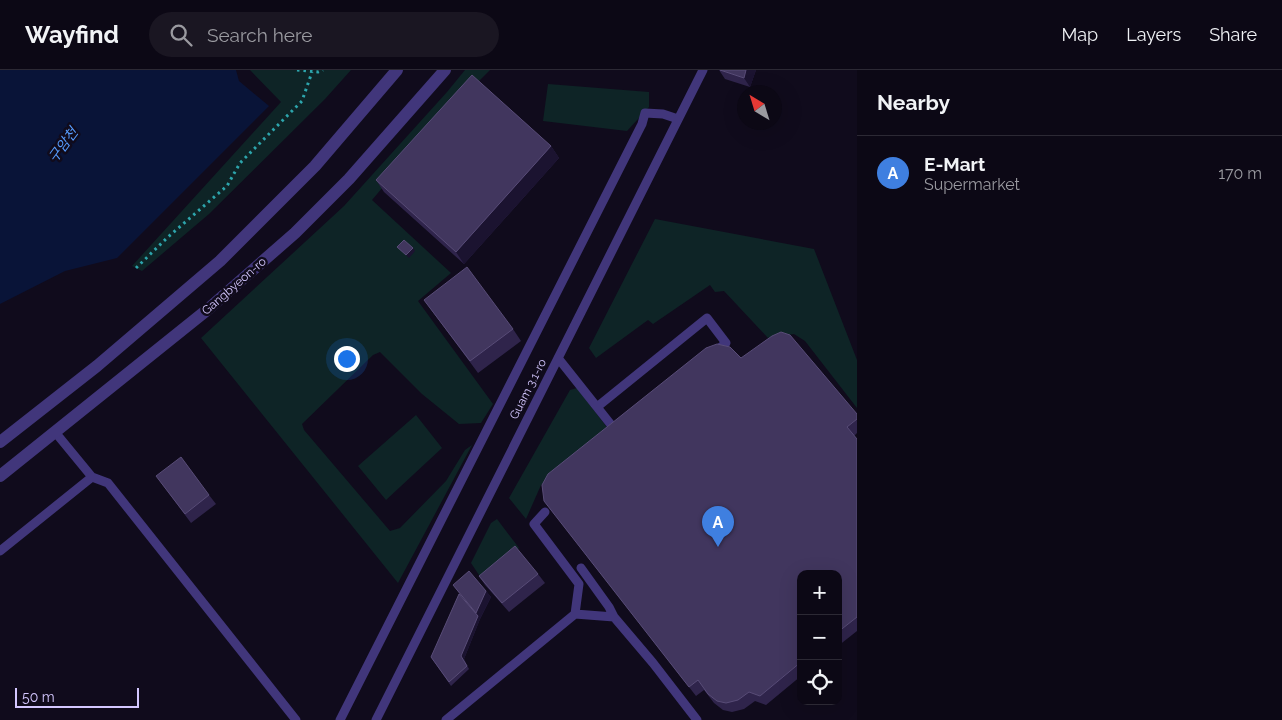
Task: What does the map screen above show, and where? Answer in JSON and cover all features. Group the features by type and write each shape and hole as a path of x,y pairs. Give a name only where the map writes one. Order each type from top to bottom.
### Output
{"street":[{"path":"0,442 97,366 220,261 315,166 397,70"},
{"name":"Gangbyeon-ro","path":"0,476 207,310 295,233 349,178 445,70"}],"lane":[{"name":"Guam 3.1-ro","path":"376,720 703,70"},
{"path":"340,720 642,124 645,113 663,114 678,119"},
{"path":"597,407 707,318 726,343 704,360"},
{"path":"558,358 616,430 623,425"},
{"path":"55,432 92,477 108,483 296,720"},
{"path":"0,551 92,477"},
{"path":"545,512 534,524 578,584 576,614"},
{"path":"581,568 609,606 614,618 653,663 697,720"},
{"path":"446,720 576,614 614,618"}],"path":[{"path":"297,70 312,72 323,70"},
{"path":"136,268 168,237 227,186 240,164 302,101 312,72"}],"green space":[{"path":"250,70 351,70 325,99 209,214 142,271 132,266 281,102"},
{"path":"465,70 490,70 437,123 372,200 451,273 418,301 493,404 481,423 459,424 422,394 380,352 373,355 302,424 304,430 390,531 400,528 446,481 465,450 472,445 398,583 201,338 344,206"},
{"path":"548,84 649,92 649,107 627,131 543,121"},
{"path":"655,219 814,249 857,360 857,408 805,341 794,334 768,338 724,291 715,292 710,285 653,324 648,320 596,358 589,348"},
{"path":"577,388 609,430 541,485 526,519 509,498 570,390"},
{"path":"416,415 442,448 386,500 358,466"},
{"path":"497,519 519,548 481,578 471,563 491,523"}],"water":[{"name":"구암천","path":"0,70 236,70 239,81 269,106 117,258 65,271 0,304"}],"building":[{"path":"720,70 746,70 744,78"},
{"path":"472,75 551,146 456,252 376,180"},
{"path":"404,240 413,248 406,255 397,247"},
{"path":"467,267 513,329 470,361 424,300"},
{"path":"781,332 790,335 857,414 857,419 847,427 857,439 857,617 842,629 842,570 797,570 797,665 760,696 749,692 738,700 726,703 717,701 708,694 698,680 689,687 544,501 542,485 548,474 706,348 717,344 730,347 741,358 772,336"},
{"path":"181,457 209,495 185,514 156,476"},
{"path":"515,546 538,574 502,603 479,576"},
{"path":"469,571 486,591 476,613 453,585"},
{"path":"459,594 478,616 461,656 467,666 449,682 431,657"}],"place":[{"name":"E-Mart","path":"718,547"}]}
